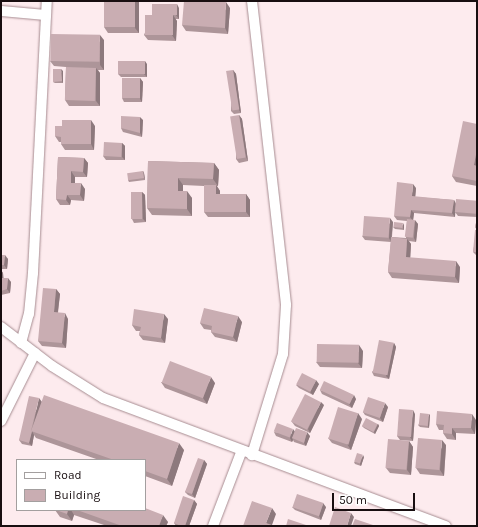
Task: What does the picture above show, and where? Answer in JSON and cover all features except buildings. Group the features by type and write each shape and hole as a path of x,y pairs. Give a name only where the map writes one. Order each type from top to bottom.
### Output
{"street":[{"path":"21,343 29,314 33,273 47,1"},
{"path":"252,1 286,305 284,354 252,455"},
{"path":"1,11 46,15"},
{"path":"1,327 34,354 103,398 252,455 446,526"},
{"path":"1,420 34,354"},
{"path":"213,526 242,450"}]}
